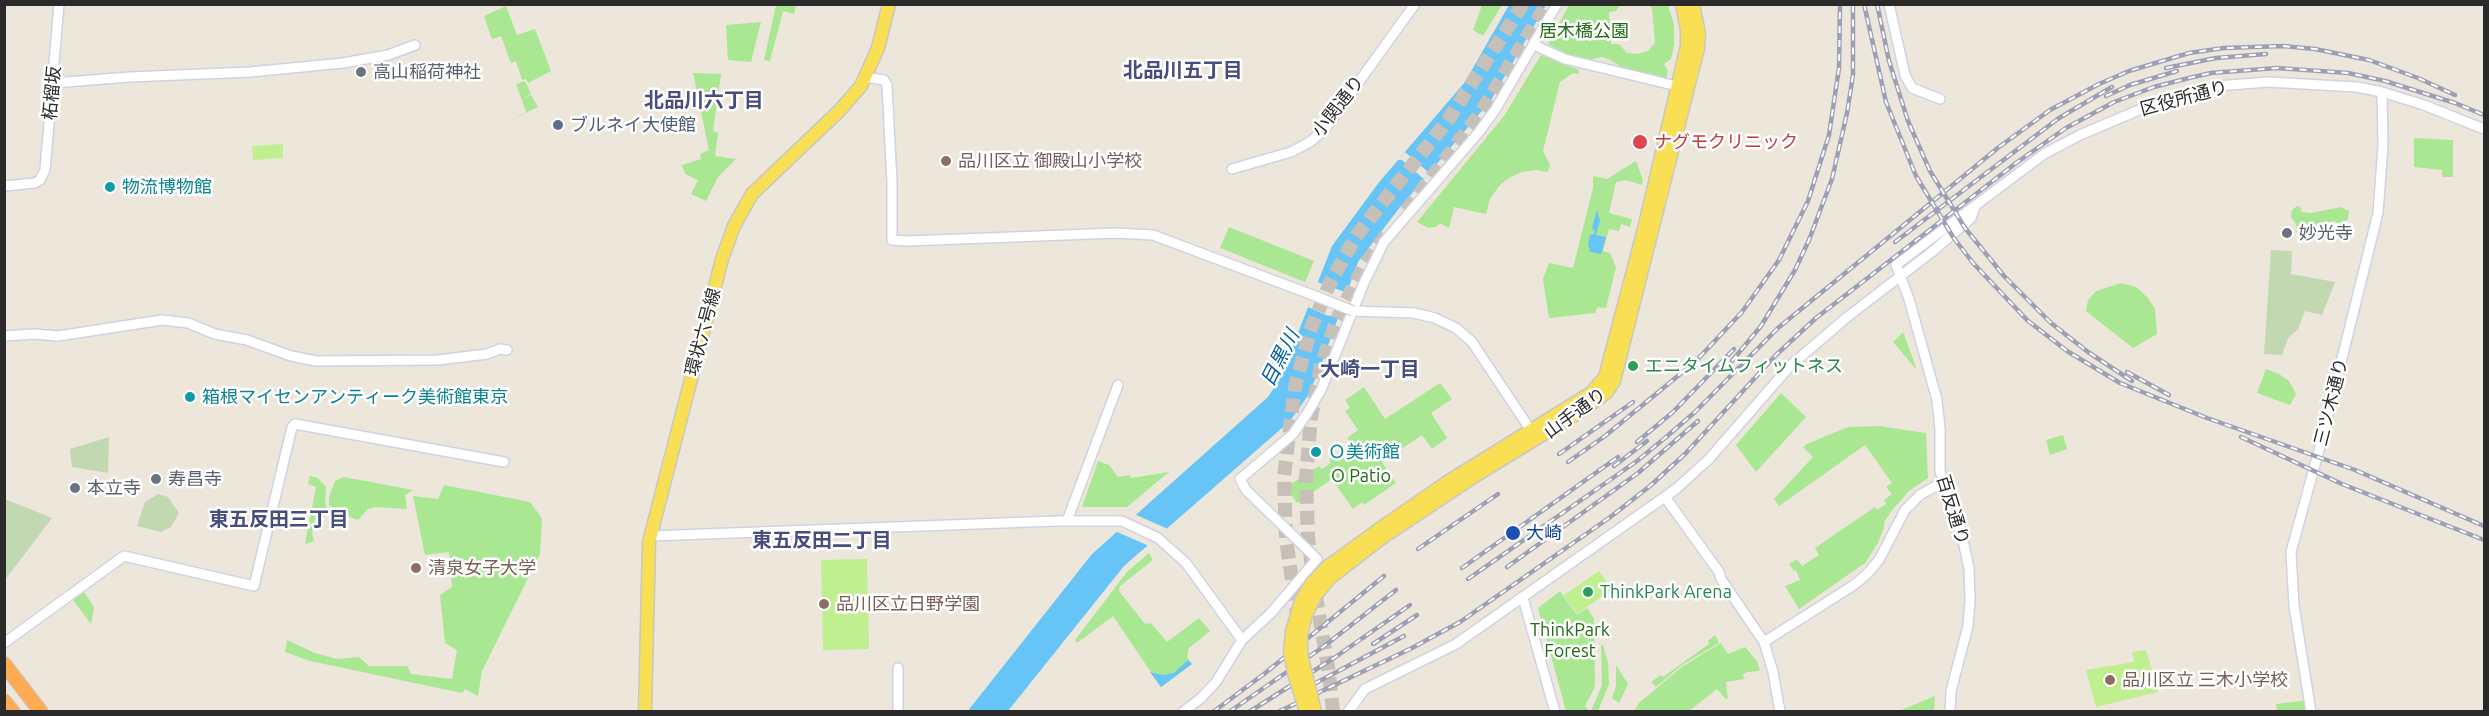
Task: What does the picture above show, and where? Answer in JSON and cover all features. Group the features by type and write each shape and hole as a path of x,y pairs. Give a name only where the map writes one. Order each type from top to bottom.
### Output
{"highway":[{"path":"4,664 41,711"},
{"path":"4,701 13,711"}],"main road":[{"name":"環状六号線","path":"645,711 650,536 722,258 734,226 753,194 847,103 865,77 878,48 890,4"},
{"name":"山手通り","path":"1535,436 1597,388 1608,369 1687,46 1687,30 1682,4"},
{"name":"山手通り","path":"1306,711 1290,652 1292,631 1302,599 1312,583 1327,567 1607,392 1614,381 1698,48 1699,34 1693,4"},
{"name":"山手通り","path":"1315,711 1301,654 1301,634 1306,615 1315,596 1330,578 1380,534"}],"street":[{"name":"柘榴坂","path":"4,186 29,184 40,180 45,170 59,4"},
{"name":"小関通り","path":"1232,169 1291,152 1310,142 1324,129 1415,4"},
{"path":"1183,711 1201,699 1216,682 1242,640 1271,614 1317,559 1246,490 1240,479 1293,434 1308,412 1321,390 1384,242 1479,132 1557,4"},
{"path":"1889,4 1905,75 1912,88 1940,99"},
{"path":"53,84 130,77 250,72 343,63 388,56 415,45"},
{"path":"1534,45 1565,59 1677,86"},
{"path":"865,77 884,80 887,85 892,183 892,240 1116,232 1154,235 1353,311 1414,313 1435,318 1456,328 1472,342 1535,436"},
{"name":"区役所通り","path":"1896,265 2044,154 2080,135 2171,98 2217,86 2268,82 2357,87 2382,92 2484,129"},
{"name":"三ツ木通り","path":"2311,711 2294,606 2291,552 2378,213 2383,146 2382,92"},
{"name":"区役所通り","path":"1350,711 1365,689 1456,644 1665,500 1709,459 1783,374 1846,318 1971,218 1975,206"},
{"name":"百反通り","path":"1896,265 1937,400 1940,429 1939,466 1962,535 1969,569 1968,626 1951,691 1950,711"},
{"path":"4,336 34,334 58,336 162,320 188,323 215,334 247,340 291,356 316,361 438,360 507,350"},
{"path":"1067,521 1118,385"},
{"path":"4,643 124,556 254,586 292,427 295,424 504,462"},
{"path":"1764,642 1868,574 1879,560 1905,510 1920,495 1943,482"},
{"path":"1665,500 1715,575 1721,579 1764,642 1773,672 1780,711"},
{"path":"650,536 1115,520 1158,538 1186,563 1242,640"},
{"path":"1523,600 1556,711"},
{"path":"898,668 898,711"}],"green space":[{"path":"776,5 796,5 794,14 783,11 770,61 764,60"},
{"path":"1482,5 1502,5 1483,36 1473,30"},
{"name":"居木橋公園","path":"1569,5 1620,5 1616,11 1609,12 1611,44 1619,44 1627,53 1637,54 1648,51 1655,43 1650,5 1668,5 1674,25 1674,46 1671,59 1664,64 1668,71 1666,79 1624,69 1609,59 1601,57 1590,60 1565,53 1548,44"},
{"path":"506,6 517,35 535,29 551,71 528,83 526,79 522,80 516,61 511,63 501,36 492,39 484,16"},
{"path":"761,22 751,62 728,60 726,25"},
{"path":"1541,55 1579,70 1578,74 1573,73 1560,82 1543,151 1550,165 1548,172 1536,170 1522,172 1509,178 1499,186 1490,199 1486,214 1454,207 1449,228 1440,223 1436,227 1428,228 1417,222 1504,116"},
{"path":"693,73 721,74 713,131 718,133 715,156 736,159 718,177 706,201 691,194 698,180 685,174 682,165 701,159 700,154 709,150"},
{"path":"525,81 531,94 523,98 531,95 538,107 508,121 526,112 516,84"},
{"path":"2414,138 2453,140 2453,177 2442,177 2442,170 2414,167"},
{"path":"283,144 283,158 253,160 252,146"},
{"path":"1636,161 1643,180 1642,185 1626,180 1616,182 1609,213 1632,219 1630,227 1621,224 1619,231 1609,229 1603,251 1610,253 1616,267 1606,308 1598,307 1595,313 1549,318 1543,279 1549,263 1573,268 1593,188 1593,176 1607,179"},
{"path":"2297,206 2302,212 2311,213 2341,207 2349,211 2348,219 2340,224 2334,221 2310,228 2303,227 2300,232 2297,232 2296,224 2291,217 2292,210"},
{"path":"1229,227 1314,261 1305,282 1220,248"},
{"path":"2271,250 2292,251 2291,274 2335,282 2322,315 2305,311 2298,329 2288,338 2282,355 2264,354"},
{"path":"2121,283 2136,287 2148,298 2155,309 2157,334 2133,348 2086,311 2088,300 2096,291"},
{"path":"1903,332 1916,367 1915,368 1893,342"},
{"path":"2266,369 2289,381 2296,394 2290,405 2257,393"},
{"name":"O Patio","path":"1440,383 1452,399 1431,413 1447,438 1432,449 1422,435 1382,462 1396,483 1364,505 1362,502 1353,509 1332,479 1297,503 1286,487 1319,466 1322,469 1331,463 1329,459 1352,445 1347,438 1358,430 1345,411 1350,408 1345,400 1364,387 1385,419"},
{"path":"1781,393 1806,417 1756,472 1736,445"},
{"path":"1879,426 1926,433 1928,478 1909,491 1893,509 1884,522 1878,543 1865,563 1799,609 1785,586 1800,580 1796,570 1794,571 1789,564 1797,559 1802,566 1819,555 1815,548 1875,507 1877,510 1886,504 1884,500 1892,494 1886,487 1892,483 1865,445 1779,506 1774,499 1813,457 1803,447 1807,444 1848,427"},
{"path":"2063,435 2067,449 2050,455 2046,440"},
{"path":"109,437 108,473 72,467 70,449"},
{"path":"1098,461 1109,465 1118,477 1130,475 1131,478 1169,472 1127,507 1082,507"},
{"path":"310,476 318,478 326,487 325,503 328,512 345,521 342,527 337,529 332,517 328,515 315,519 312,533 314,541 305,544 316,487 308,484"},
{"path":"344,477 413,490 405,495 407,509 375,507 368,509 358,520 340,513 329,505 329,497 335,481"},
{"path":"444,485 530,502 542,518 540,554 482,671 478,696 465,689 462,693 310,661 285,652 287,640 315,653 337,659 359,657 369,666 407,666 411,674 452,679 457,650 445,643 440,595 452,587 449,552 425,555 413,496 438,499"},
{"path":"158,494 168,497 179,513 171,527 161,532 137,526 145,502"},
{"path":"5,499 52,518 5,580"},
{"path":"1149,553 1153,560 1120,586 1119,591 1145,624 1151,623 1167,642 1199,618 1210,631 1189,648 1187,657 1192,664 1161,687 1113,616 1077,643 1075,640 1127,572"},
{"path":"867,559 869,649 823,650 821,560"},
{"name":"ThinkPark Arena","path":"1599,571 1612,589 1577,614 1564,595"},
{"name":"ThinkPark Forest","path":"1560,591 1577,615 1587,608 1594,619 1594,689 1585,706 1589,711 1566,711 1538,608"},
{"path":"84,592 94,607 91,624 73,600"},
{"path":"1715,635 1719,643 1682,665 1656,687 1651,682 1661,675 1663,677 1709,644 1708,641"},
{"name":"ThinkPark Forest","path":"1721,643 1728,654 1745,647 1757,661 1760,671 1747,672 1743,674 1744,679 1726,682 1728,699 1717,689 1689,711 1634,711 1639,703 1683,666"},
{"path":"1603,645 1608,663 1609,684 1598,711 1591,711 1602,685 1601,646"},
{"path":"2146,650 2158,692 2096,707 2086,670 2134,662 2132,652"},
{"path":"1616,665 1628,684 1619,703 1612,698 1616,686"},
{"path":"1935,696 1934,711 1899,711"},
{"path":"2308,700 2309,711 2277,711 2276,704"}],"water":[{"path":"1509,5 1546,5 1491,100 1397,211 1358,262 1320,368 1307,397 1290,421 1124,566 1008,711 967,712 1092,554 1268,397 1280,379 1332,246 1380,181 1465,82"},
{"path":"1597,210 1600,221 1596,235 1606,237 1601,254 1590,252 1588,243 1590,235 1595,231 1592,228"},
{"path":"1188,660 1192,664 1161,687 1150,672 1163,675 1174,673"}],"pier":[{"path":"1405,152 1429,173 1424,179 1402,160 1398,160"},
{"path":"1317,282 1348,293 1340,318 1308,307"},
{"path":"1134,514 1168,529 1149,546 1115,531"}],"tunnel":[{"path":"1298,621 1286,539 1284,476 1295,387 1310,331 1329,285 1356,236 1448,120 1523,4"},
{"path":"1406,211 1481,112 1547,4"},
{"path":"1333,712 1308,537 1306,478 1311,417 1321,366 1337,319 1363,268 1386,235"}],"railway":[{"path":"1568,462 1605,436 1696,361 1742,312 1779,260 1808,201 1829,135 1839,68 1840,4"},
{"path":"1732,361 1761,326 1795,270 1832,179 1853,75 1853,4"},
{"path":"1864,4 1886,102 1916,176 1953,237 1973,263 2027,320 2067,351 2120,383 2207,418 2355,470 2484,526"},
{"path":"1877,4 1889,61 1908,121 1930,171 1965,228 2004,276 2051,323 2088,352 2132,381"},
{"path":"1468,579 1637,461 1695,412 1778,328 1999,147 2050,110 2099,84 2129,71 2189,53 2224,48 2283,46 2315,49 2369,60 2455,95"},
{"path":"2166,68 2216,58 2266,54"},
{"path":"1278,712 1410,649 1460,622 1609,518 1650,486 1685,454 1776,355 1816,318 2016,163 2066,128 2114,102 2154,87 2211,73 2277,68 2348,73 2385,81 2455,103 2484,115"},
{"path":"2106,96 2130,85 2177,71"},
{"path":"1895,242 2059,118 2112,87"},
{"path":"1637,442 1673,412 1734,349"},
{"path":"2127,372 2169,395"},
{"path":"1559,454 1633,402"},
{"path":"1507,567 1638,473 1698,421"},
{"path":"2241,437 2342,484 2484,540"},
{"path":"1614,466 1647,441"},
{"path":"1462,568 1618,457"},
{"path":"1418,549 1498,494"},
{"path":"1213,712 1264,674 1384,576"},
{"path":"1229,712 1323,647 1396,590"},
{"path":"1249,712 1334,658 1410,605"},
{"path":"1373,644 1417,615"},
{"path":"1314,684 1404,636"}],"place":[{"name":"高山稲荷神社","path":"361,72"},
{"name":"ブルネイ大使館","path":"558,125"},
{"name":"ナグモクリニック","path":"1640,142"},
{"name":"品川区立 御殿山小学校","path":"946,161"},
{"name":"物流博物館","path":"110,187"},
{"name":"妙光寺","path":"2287,233"},
{"name":"エニタイムフィットネス","path":"1633,366"},
{"name":"箱根マイセンアンティーク美術館東京","path":"190,397"},
{"name":"Ｏ美術館","path":"1316,452"},
{"name":"寿昌寺","path":"156,479"},
{"name":"本立寺","path":"75,488"},
{"name":"大崎","path":"1513,533"},
{"name":"清泉女子大学","path":"416,568"},
{"name":"ThinkPark Arena","path":"1588,592"},
{"name":"品川区立日野学園","path":"824,604"},
{"name":"品川区立 三木小学校","path":"2110,680"}],"district":[{"name":"北品川五丁目","path":"1183,70"},
{"name":"北品川六丁目","path":"704,100"},
{"name":"大崎一丁目","path":"1370,369"},
{"name":"東五反田三丁目","path":"279,519"},
{"name":"東五反田二丁目","path":"822,540"}],"water label":[{"name":"目黒川","path":"1280,358"}]}
